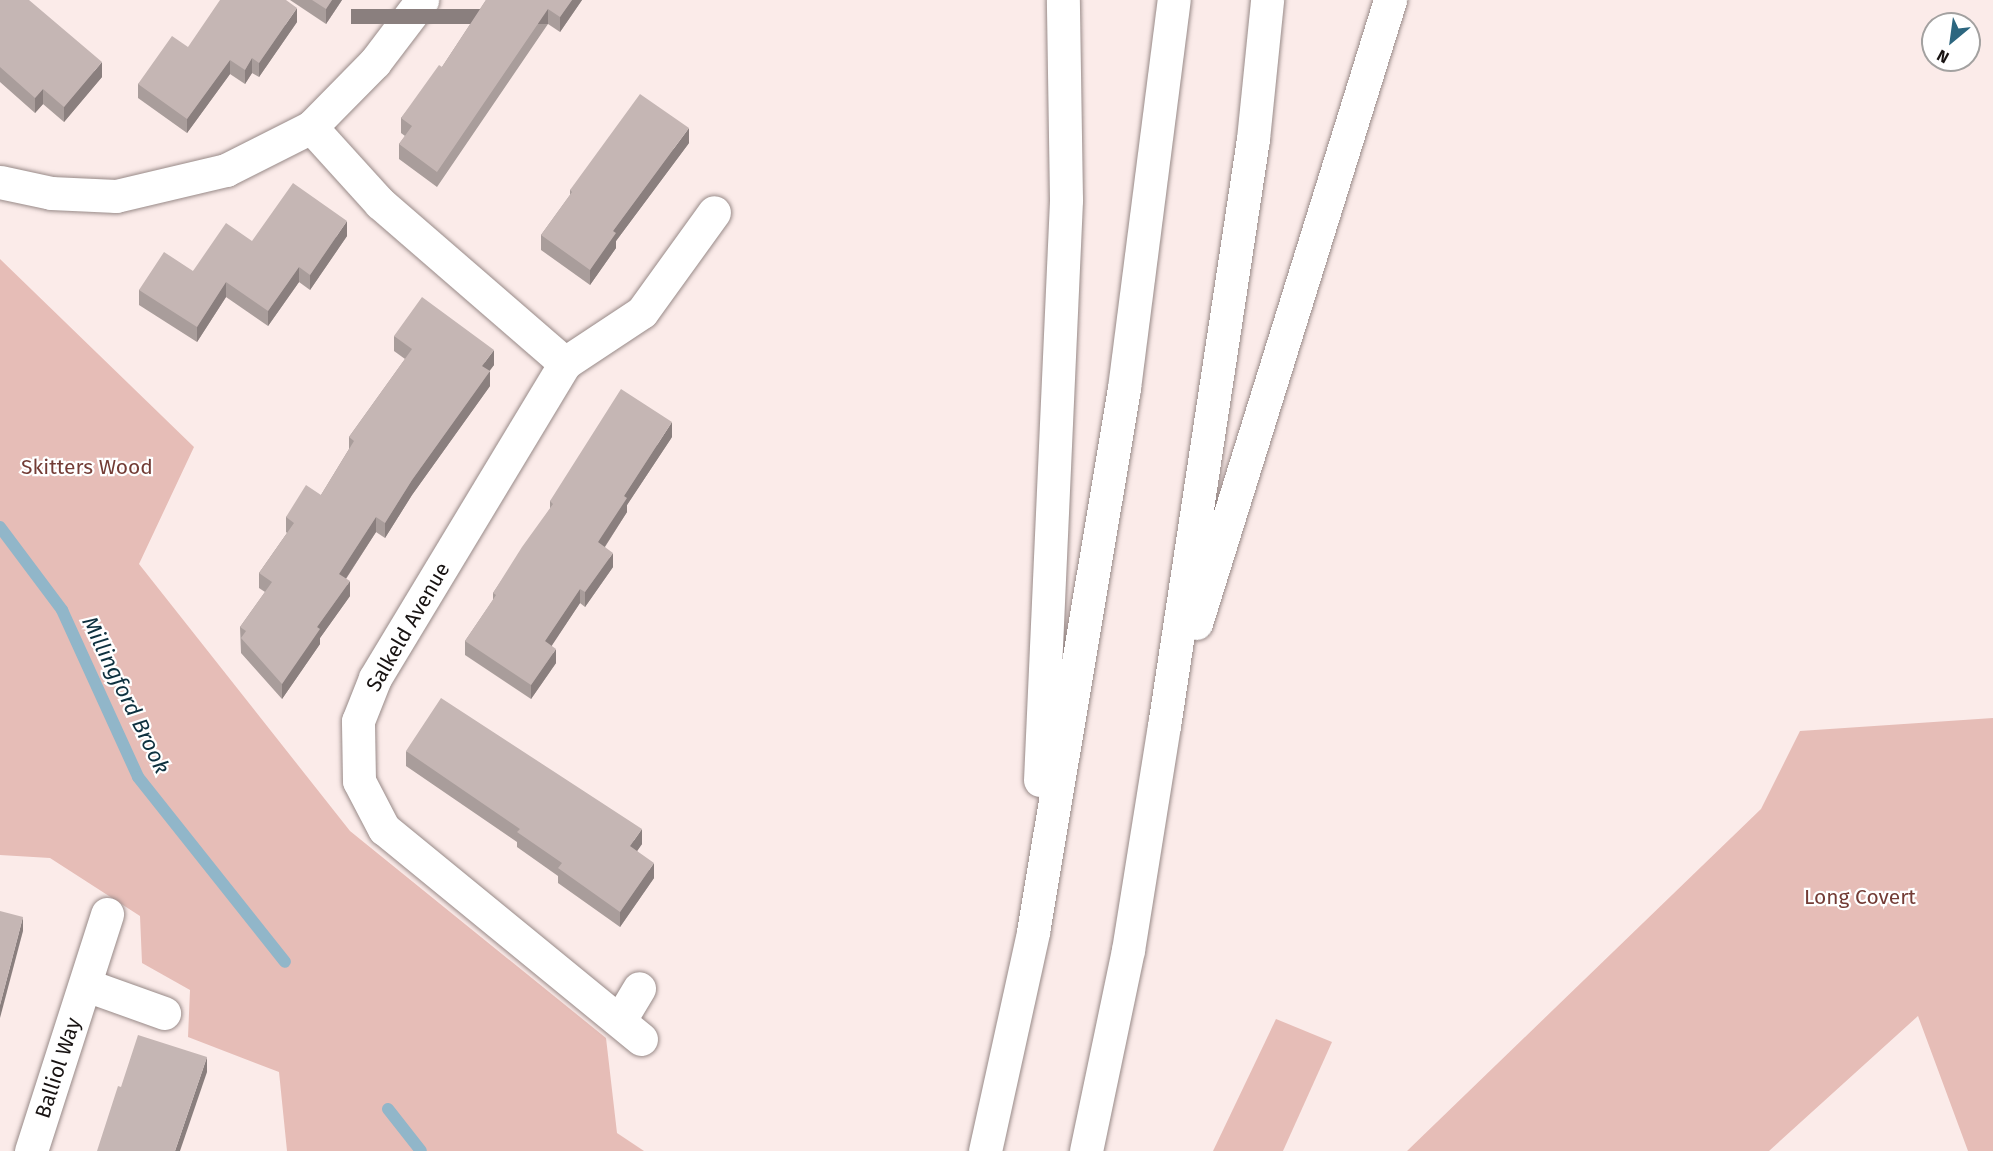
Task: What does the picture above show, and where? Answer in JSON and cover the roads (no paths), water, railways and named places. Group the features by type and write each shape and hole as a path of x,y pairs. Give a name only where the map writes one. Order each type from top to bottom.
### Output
{"main road":[{"path":"0,182 51,194 116,196 226,170 311,127 375,62 422,0"},
{"path":"1033,932 1065,223 1063,0"},
{"path":"986,1151 1033,932 1124,388 1174,0"},
{"path":"1086,1151 1128,950 1164,726 1253,139 1267,0"},
{"path":"1164,726 1390,0"},
{"path":"311,127 380,203 565,363"},
{"name":"Salkeld Avenue","path":"639,988 630,1029 384,829 359,781 358,720 375,678 565,363 642,312 714,212"},
{"name":"Balliol Way","path":"31,1151 107,914"},
{"path":"86,985 164,1013"}],"waterway":[{"name":"Millingford Brook","path":"0,527 62,610 138,777 285,962"},
{"name":"Millingford Brook","path":"388,1109 421,1151"}],"park label":[{"name":"Skitters Wood","path":"87,467"},
{"name":"Long Covert","path":"1860,897"}]}
